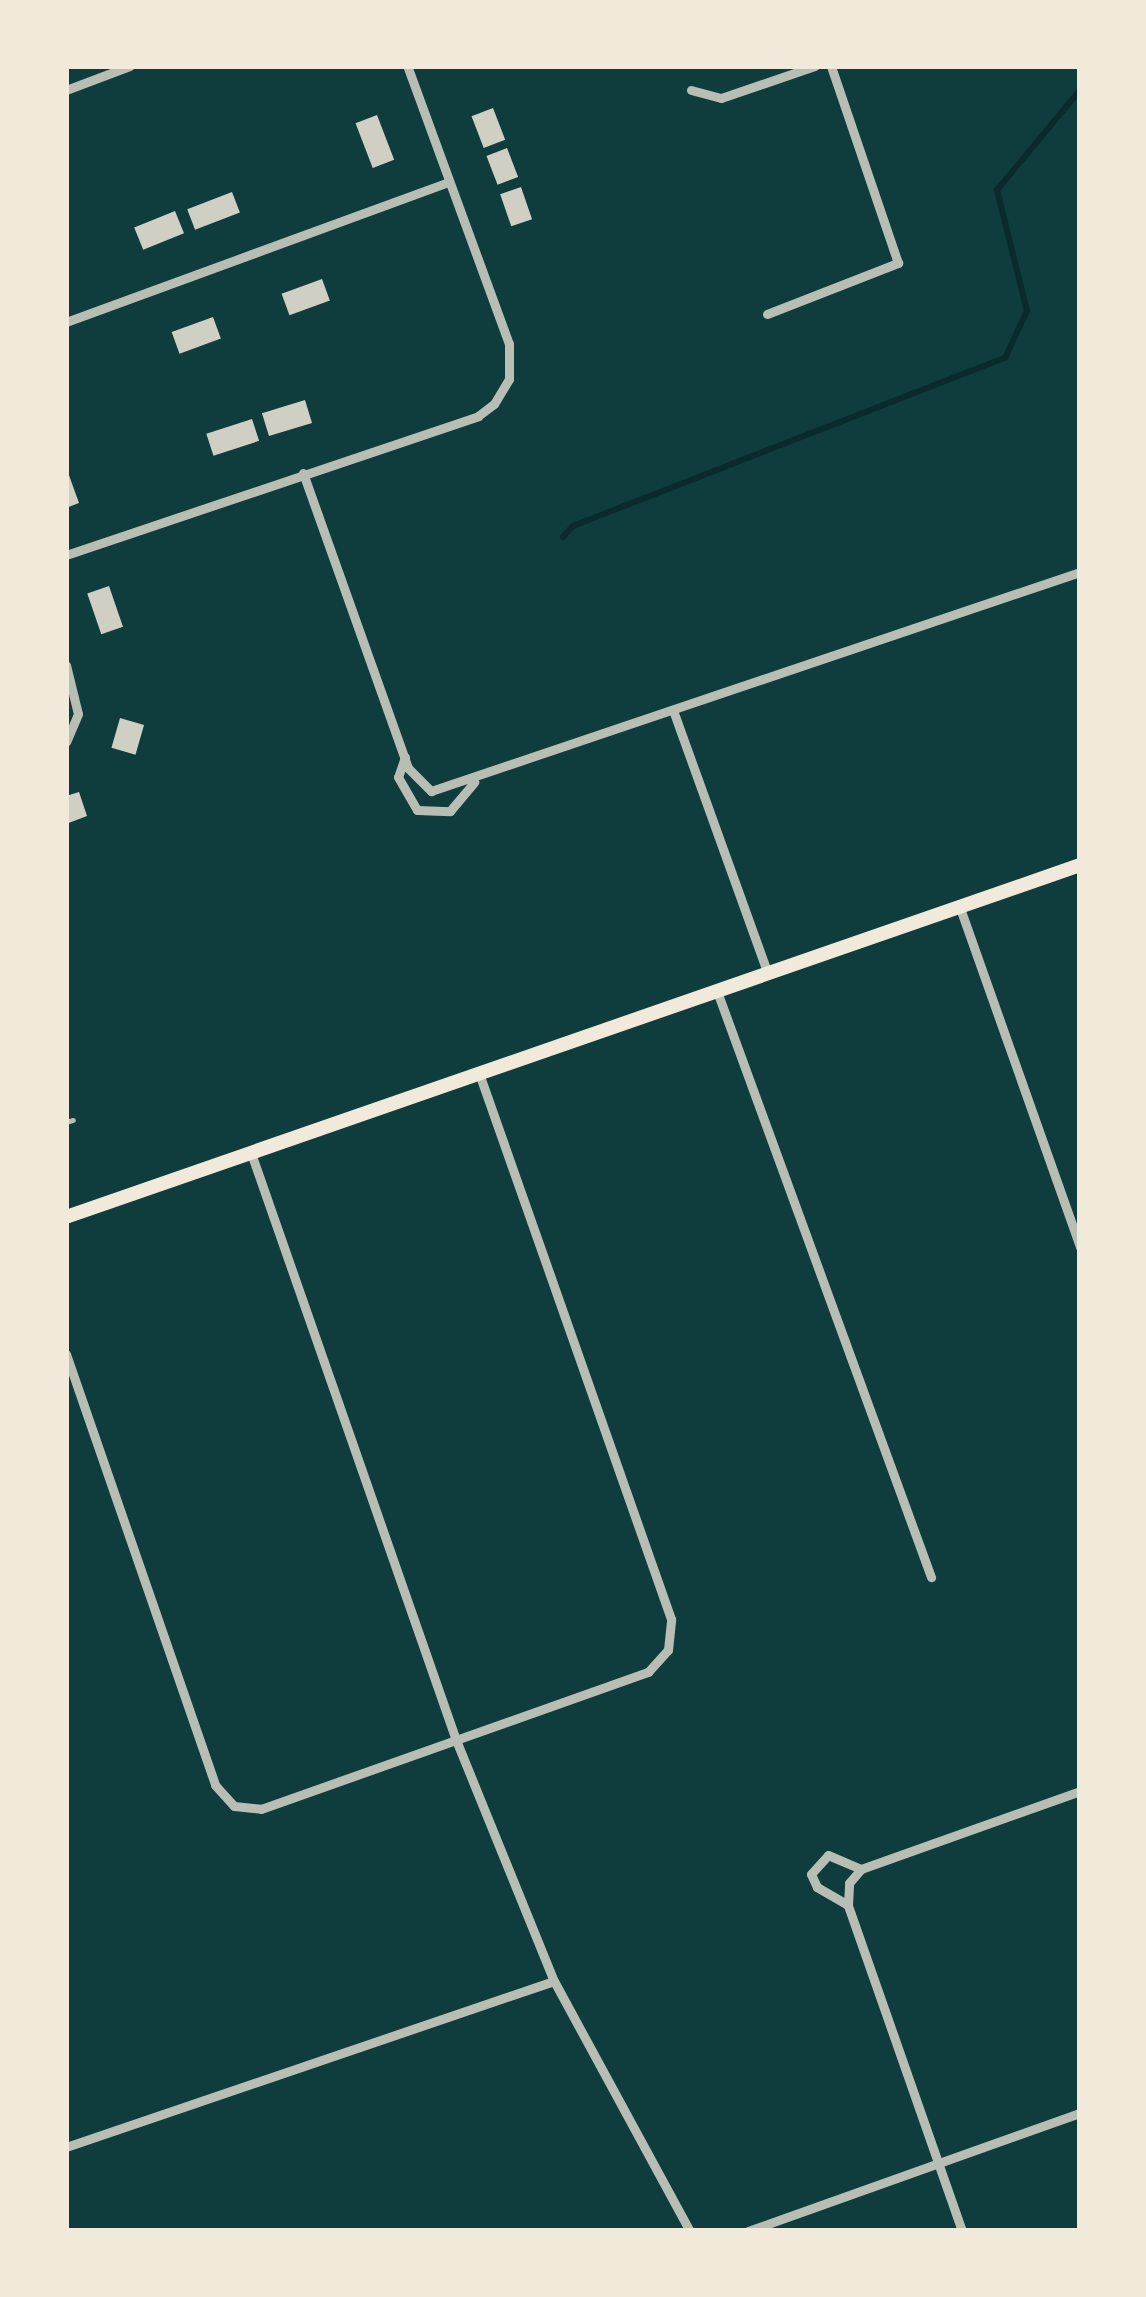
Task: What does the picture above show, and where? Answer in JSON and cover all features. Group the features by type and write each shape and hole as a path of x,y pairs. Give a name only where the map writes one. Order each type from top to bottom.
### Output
{"main road":[{"path":"66,1217 1080,865"}],"street":[{"path":"66,90 130,66"},
{"path":"66,555 478,416 509,379 509,344 407,66"},
{"path":"691,90 721,98 815,66"},
{"path":"767,314 898,263 831,66"},
{"path":"66,322 448,182"},
{"path":"303,473 405,757 414,779 431,791 474,782 1080,572"},
{"path":"66,665 78,714 66,742"},
{"path":"674,713 768,974"},
{"path":"405,757 398,777 416,810 450,811 474,782"},
{"path":"960,908 1080,1247"},
{"path":"718,994 931,1577"},
{"path":"66,1354 214,1785 234,1805 261,1809 648,1672 668,1650 671,1619 480,1076"},
{"path":"250,1154 456,1740 554,1982 690,2231"},
{"path":"962,2231 848,1905 849,1883 860,1869 1080,1791"},
{"path":"848,1905 817,1887 811,1874 828,1855 860,1869"},
{"path":"66,2147 554,1982"},
{"path":"748,2231 1080,2113"}],"building":[{"path":"493,108 505,140 484,148 472,116"},
{"path":"377,115 394,160 373,168 356,123"},
{"path":"507,148 518,177 498,185 486,156"},
{"path":"521,187 532,219 511,226 500,194"},
{"path":"232,192 240,213 195,230 187,209"},
{"path":"175,211 184,233 143,250 134,227"},
{"path":"322,279 330,301 289,315 282,294"},
{"path":"213,317 221,339 180,354 172,332"},
{"path":"305,400 312,423 269,436 262,413"},
{"path":"252,419 259,441 213,456 206,434"},
{"path":"66,467 79,503 66,508"},
{"path":"109,586 123,627 101,634 87,593"},
{"path":"120,718 144,725 135,755 111,748"},
{"path":"79,792 87,816 66,824 66,796"}],"waterway":[{"path":"563,537 573,526 1005,358 1027,311 997,190 1080,90"}]}
